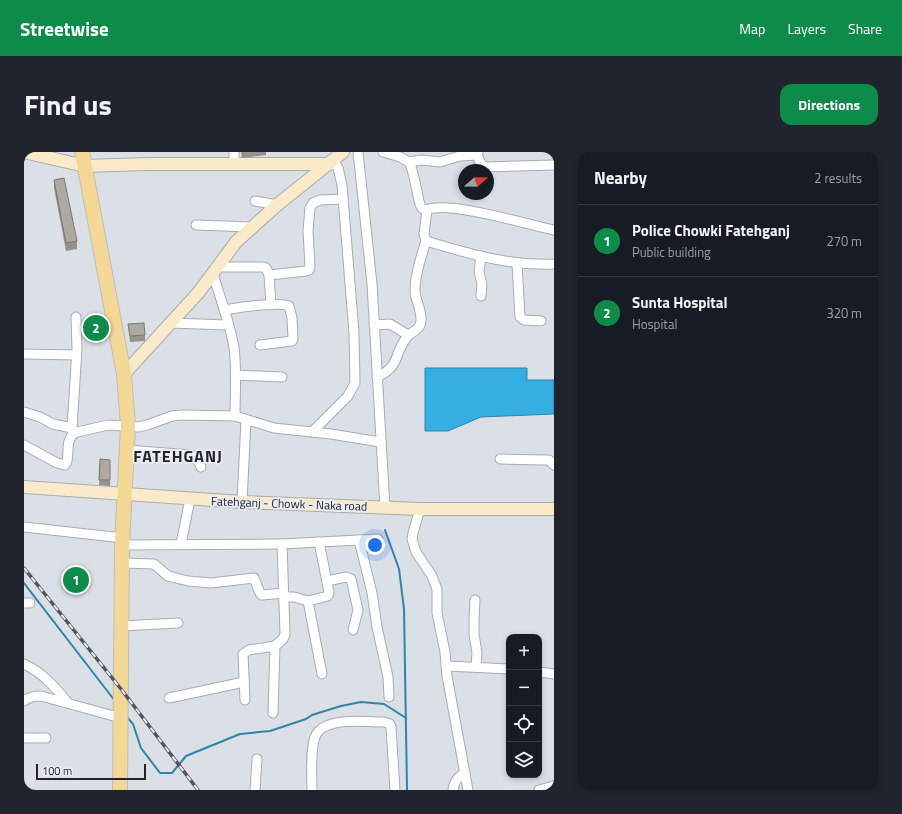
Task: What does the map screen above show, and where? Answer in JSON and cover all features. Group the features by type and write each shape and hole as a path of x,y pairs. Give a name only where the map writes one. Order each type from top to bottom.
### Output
{"main road":[{"path":"84,159 124,374 128,426 122,564 120,790"}],"street":[{"path":"24,152 84,159 337,157"},
{"path":"358,152 372,284 385,508"},
{"path":"383,152 400,157 410,162 422,160 440,162 460,156 478,153 480,163 489,167 554,165"},
{"path":"312,432 348,396 355,383 354,333 343,199 337,157"},
{"path":"124,374 171,323 236,242 277,205 337,157"},
{"path":"410,162 421,208 428,210 431,208 441,208 480,212 554,230"},
{"path":"269,275 309,270 308,213 310,208 316,201 343,199"},
{"path":"255,201 277,205"},
{"path":"377,377 384,374 392,367 399,350 408,335 419,328 420,325 421,319 416,302 415,285 420,258 426,241 424,234 428,210"},
{"path":"196,225 251,227"},
{"path":"426,241 517,264 554,264"},
{"path":"481,256 479,272 482,284 481,296"},
{"path":"517,264 520,317 524,320 541,321"},
{"path":"215,270 266,268 269,275 270,305"},
{"path":"215,270 234,348 235,416"},
{"path":"224,310 270,305 289,306 292,318 292,341 260,345"},
{"path":"24,445 57,463 65,464 67,462 72,431 76,355 76,316"},
{"path":"171,323 228,325"},
{"path":"374,325 390,324 408,335"},
{"path":"24,354 76,355"},
{"path":"235,375 282,378"},
{"path":"24,412 40,417 53,424 72,431 108,425 138,427 172,416 182,415 235,416 274,428 331,434 380,442"},
{"path":"242,502 246,420"},
{"path":"127,450 192,455 198,458 201,467"},
{"path":"500,459 550,460 554,465"},
{"name":"Fatehganj - Chowk - Naka road","path":"24,487 190,499 385,508 554,509"},
{"path":"181,544 190,499"},
{"path":"420,509 412,539 416,552 436,584 437,613 468,790"},
{"path":"24,527 123,541 181,544 282,544 378,539"},
{"path":"359,540 372,593 377,627 388,677 389,697"},
{"path":"122,564 154,564 168,576 188,581 211,583 254,578 262,595 284,595 308,601 328,596 329,592 319,542"},
{"path":"245,700 243,654 249,650 275,646 283,639 285,634 282,544"},
{"path":"327,581 346,577 351,579 358,610 353,630"},
{"path":"475,600 474,634 477,653 476,667"},
{"path":"308,601 322,674"},
{"path":"121,626 178,623"},
{"path":"273,713 275,646"},
{"path":"24,664 42,674 52,683 68,703"},
{"path":"447,666 506,669"},
{"path":"542,672 554,674"},
{"path":"169,698 244,682"},
{"path":"25,698 41,696 68,703 121,711"},
{"path":"312,790 314,738 320,730 325,726 336,723 384,722 390,724 391,727 395,790"},
{"path":"24,738 46,738"},
{"path":"255,790 257,759"},
{"path":"453,790 457,779 464,773"},
{"path":"539,790 554,786"}],"water":[{"path":"425,368 527,368 527,380 554,380 554,414 481,417 448,431 425,431"}],"building":[{"path":"64,178 77,241 66,243 54,180"},
{"path":"99,317 101,324 91,327 90,320"},
{"path":"144,323 145,335 130,336 128,324"},
{"path":"100,459 110,460 110,480 99,480"},
{"path":"69,568 83,568 82,582 68,582"}],"waterway":[{"path":"385,530 399,569 404,609 407,790"},
{"path":"24,583 115,701"},
{"path":"126,716 133,724 141,748 160,773 172,773 186,756 240,734 270,731 341,706 361,702 384,704 406,718"}],"railway":[{"path":"24,568 121,689 198,790"}],"place":[{"name":"Sunta Hospital","path":"96,328"},
{"name":"Police Chowki Fatehganj","path":"76,580"}],"district":[{"name":"FATEHGANJ","path":"178,456"}]}
